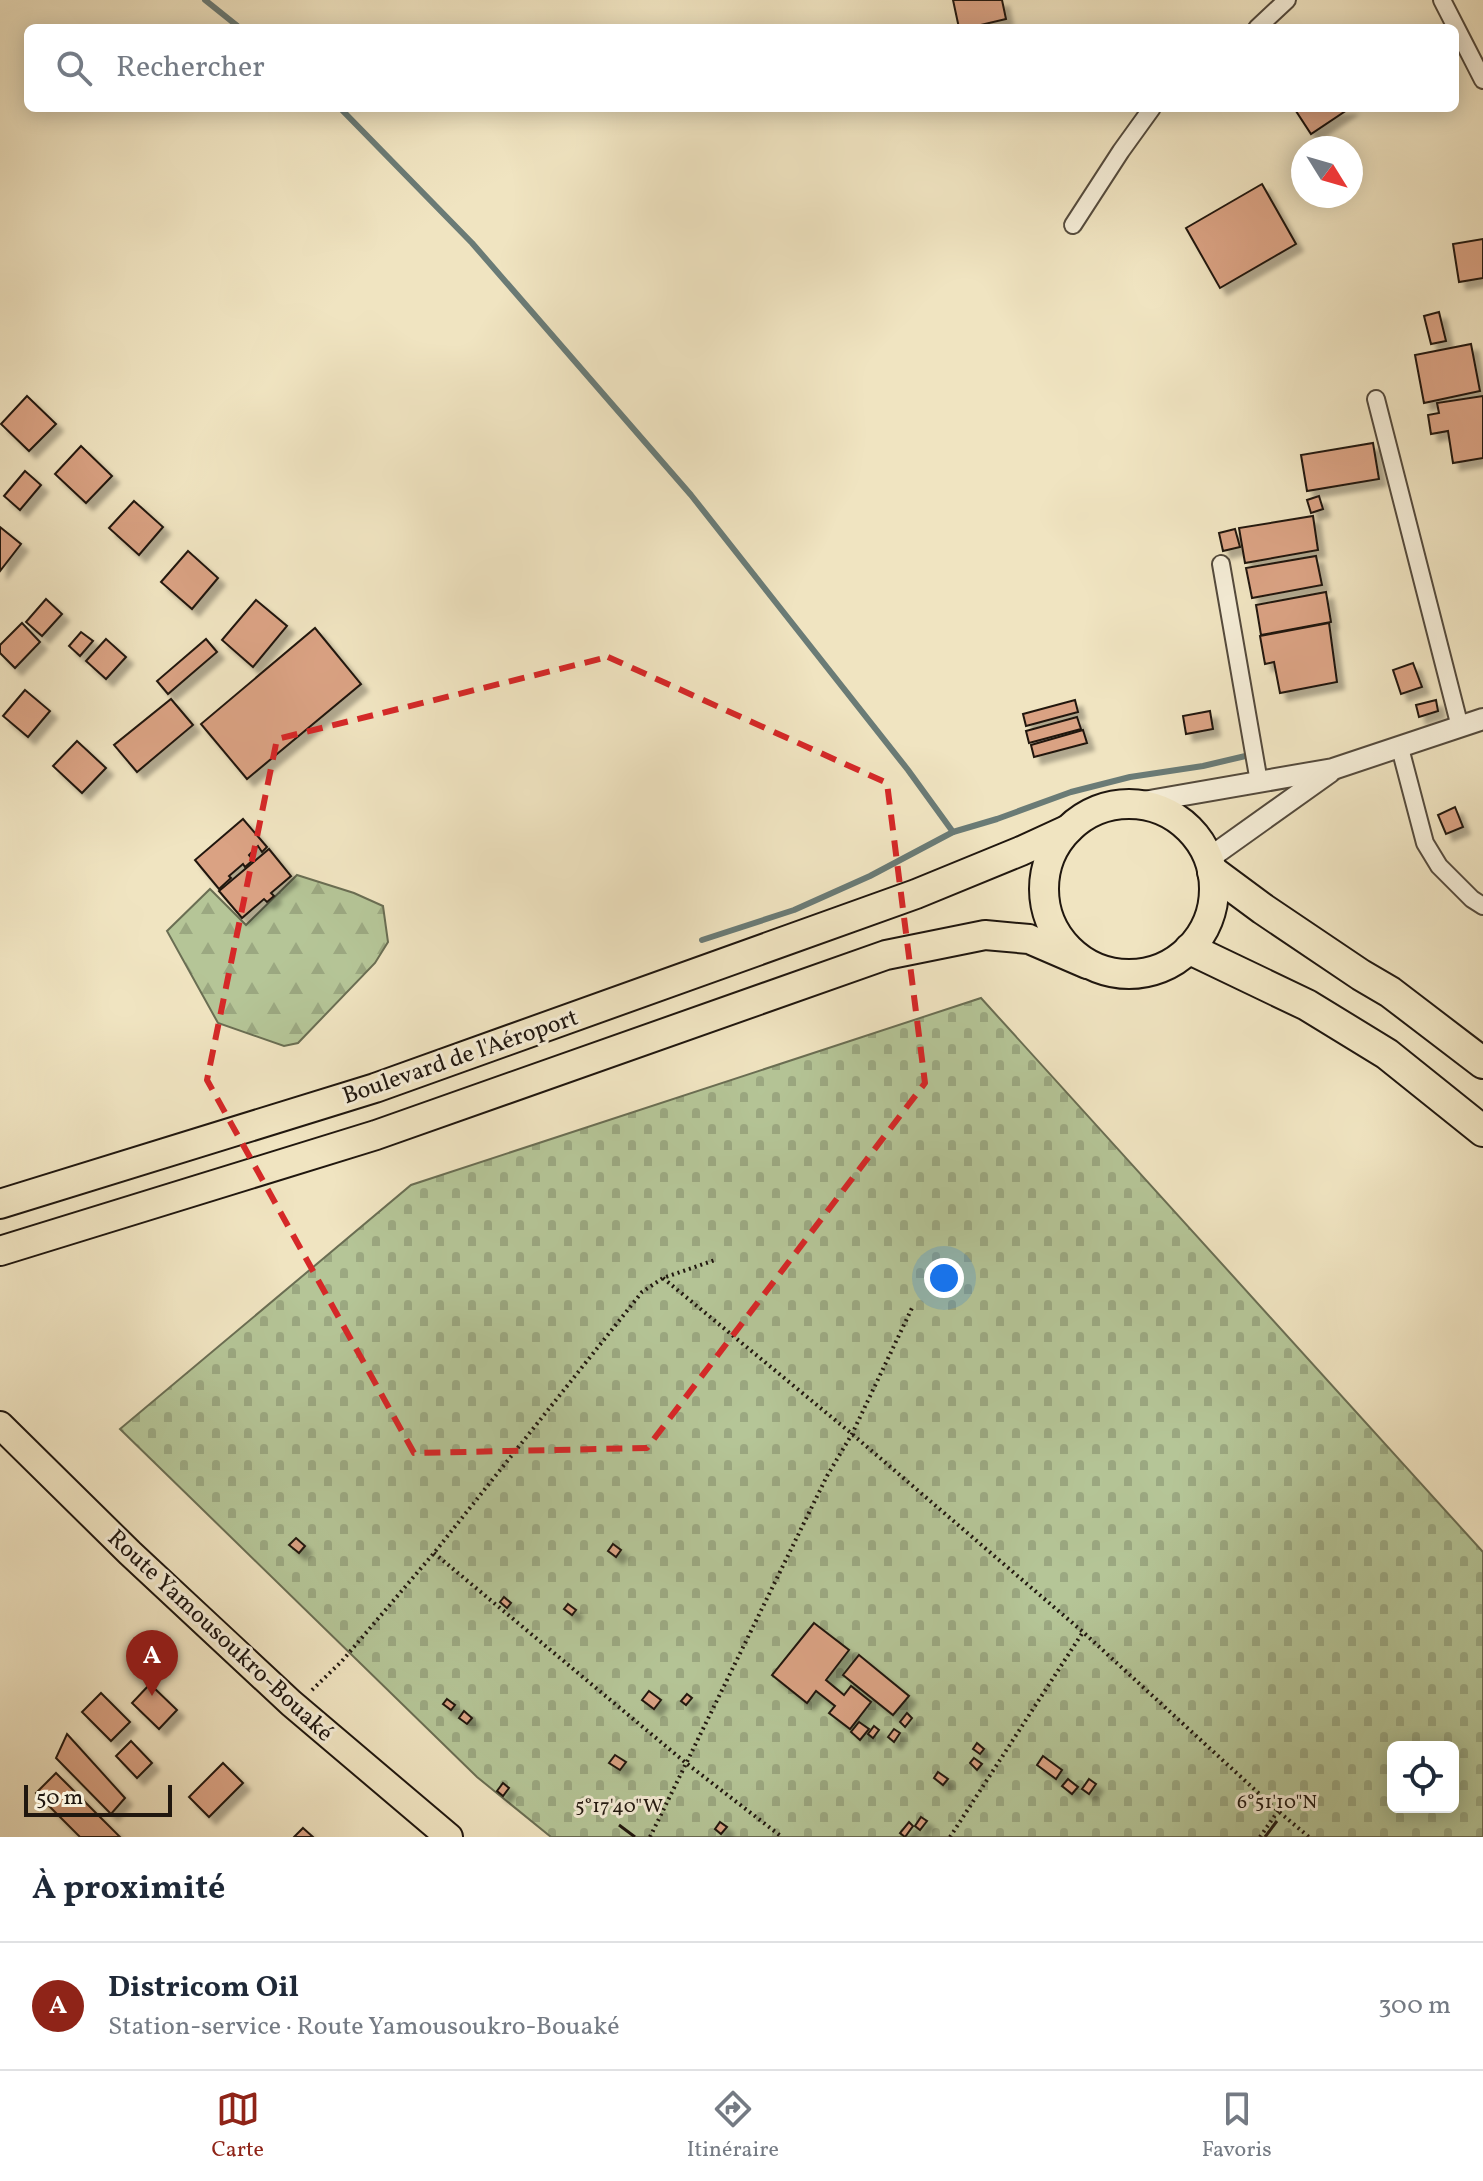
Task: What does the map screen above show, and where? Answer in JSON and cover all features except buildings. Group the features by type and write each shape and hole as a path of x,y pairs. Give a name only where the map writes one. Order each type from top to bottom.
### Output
{"highway":[{"path":"1132,804 1160,809 1185,824 1203,845 1210,865 1214,900 1206,926 1190,949 1167,965 1140,974 1113,973 1087,964 1066,948 1051,926 1044,901 1045,874 1053,850 1069,829 1088,814 1109,806 1132,804"},
{"name":"Boulevard de l'Aéroport","path":"0,1204 375,1088 916,894 1069,829"},
{"path":"1210,865 1263,909 1390,992 1483,1063"},
{"name":"Boulevard de l'Aéroport","path":"0,1251 376,1135 886,955 985,935 1029,939 1087,964"},
{"path":"1190,949 1321,1013 1387,1054 1483,1131"}],"main road":[{"name":"Route Yamousoukro-Bouaké","path":"0,1425 130,1553 291,1703 449,1837"}],"street":[{"path":"1261,24 1287,0"},
{"path":"1442,0 1454,24"},
{"path":"1459,33 1483,80"},
{"path":"1073,225 1149,112"},
{"path":"1376,399 1460,727"},
{"path":"1221,564 1259,782"},
{"path":"1132,804 1333,769 1483,719"},
{"path":"1400,748 1425,843 1439,866 1483,906"},
{"path":"1210,865 1333,769"}],"path":[{"path":"291,1703 311,1691 342,1661 434,1553 642,1292 663,1278 715,1260"},
{"path":"663,1278 852,1434 1083,1632 1309,1837"},
{"path":"650,1837 912,1308"},
{"path":"434,1553 686,1763 782,1837"},
{"path":"950,1837 1083,1632"},
{"path":"1260,1837 1278,1811"}],"highlighted area":[{"path":"608,657 887,783 925,1083 647,1448 414,1453 207,1080 277,739"}],"green space":[{"path":"297,875 383,906 388,942 375,963 298,1043 284,1046 218,1023 167,931 210,889 246,925"},
{"path":"981,998 1483,1552 1483,1837 551,1837 477,1777 120,1429 411,1185"}],"waterway":[{"path":"205,0 235,24"},
{"path":"344,112 472,243 691,495 908,770 953,832"},
{"path":"702,940 794,910 870,876 953,832 1071,792 1130,777 1203,766 1254,754"}],"place":[{"name":"Districom Oil","path":"152,1696"}]}
